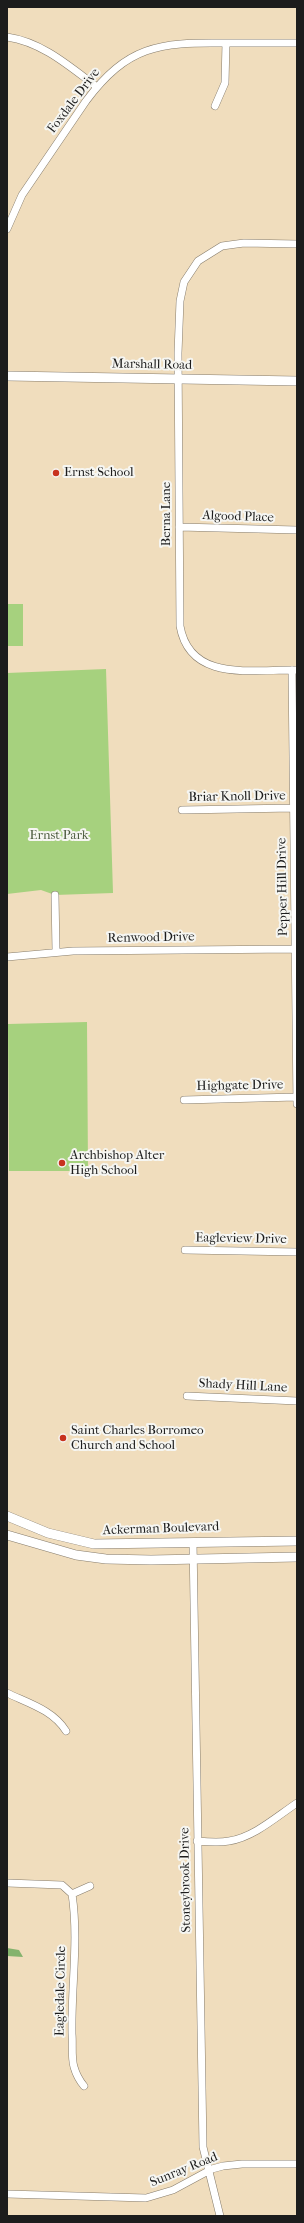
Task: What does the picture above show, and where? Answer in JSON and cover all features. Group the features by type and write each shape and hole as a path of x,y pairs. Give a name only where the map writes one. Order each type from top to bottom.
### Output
{"street":[{"path":"7,37 33,43 46,50 97,87"},
{"name":"Foxdale Drive","path":"7,229 8,221 22,195 97,87 124,62 153,48 185,42 297,43"},
{"path":"214,106 225,83 226,43"},
{"name":"Berna Lane","path":"295,670 220,668 198,660 186,647 180,626 178,379 181,294 190,271 198,261 222,246 233,244 297,244"},
{"name":"Marshall Road","path":"7,376 297,381"},
{"name":"Algood Place","path":"179,527 297,530"},
{"name":"Pepper Hill Drive","path":"295,670 293,808 297,1104"},
{"name":"Briar Knoll Drive","path":"182,810 293,808"},
{"path":"55,895 56,952"},
{"name":"Renwood Drive","path":"7,957 56,952 295,948"},
{"name":"Highgate Drive","path":"184,1100 296,1097"},
{"name":"Eagleview Drive","path":"185,1250 297,1252"},
{"name":"Shady Hill Lane","path":"187,1396 297,1401"},
{"name":"Ackerman Boulevard","path":"7,1516 48,1533 94,1544 297,1541"},
{"name":"Ackerman Boulevard","path":"7,1535 76,1555 151,1560 297,1557"},
{"name":"Stoneybrook Drive","path":"193,1542 203,2147 220,2216"},
{"path":"7,1693 46,1711 55,1717 66,1731"},
{"path":"197,1841 222,1842 241,1838 253,1833 297,1803"},
{"path":"7,1883 62,1885 72,1894 90,1886"},
{"name":"Eagledale Circle","path":"72,1894 74,1912 74,1972 72,2006 74,2066 77,2076 84,2086"},
{"name":"Sunray Road","path":"7,2194 146,2198 173,2190 208,2171 223,2166 242,2164 297,2164"}],"green space":[{"path":"7,604 23,604 23,646 7,646"},
{"name":"Ernst Park","path":"106,669 113,893 55,895 41,890 7,894 7,673"},
{"path":"87,1022 88,1171 9,1171 8,1024"},
{"path":"7,1948 19,1950 23,1957 7,1956"}],"place":[{"name":"Ernst School","path":"56,473"},
{"name":"Archbishop Alter High School","path":"62,1163"},
{"name":"Saint Charles Borromeo Church and School","path":"63,1438"}]}
